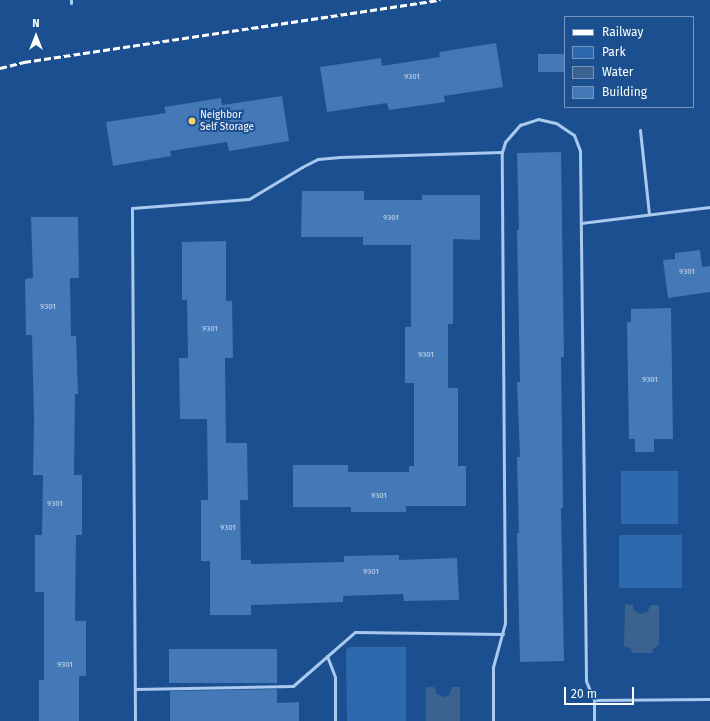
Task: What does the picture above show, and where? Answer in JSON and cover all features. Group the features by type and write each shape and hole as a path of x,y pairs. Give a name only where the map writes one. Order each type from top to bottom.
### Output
{"lane":[{"path":"493,721 493,667 503,634 505,616 502,152 505,142 520,125 538,119 556,122 574,135 580,150 586,681 594,700 594,721"},
{"path":"640,130 649,214"},
{"path":"135,721 132,208 250,199 302,167 318,160 340,157 502,152"},
{"path":"581,223 710,207"},
{"path":"135,689 293,686 355,632 503,634"},
{"path":"327,656 335,677 334,721"},
{"path":"594,700 710,698"}],"green space":[{"path":"621,471 678,471 678,524 621,524"},
{"path":"619,535 682,535 682,588 619,588"},
{"path":"349,647 406,647 406,721 347,721 346,650"}],"water":[{"path":"625,604 633,605 634,610 640,614 647,612 651,605 659,605 659,645 654,648 652,653 632,653 630,648 624,646"},
{"path":"426,687 434,687 437,694 443,697 449,695 452,687 460,687 460,721 426,721"}],"building":[{"path":"496,43 503,87 444,96 445,102 389,110 387,103 327,112 320,67 381,58 382,66 440,57 439,52"},
{"path":"538,54 564,54 564,72 538,72"},
{"path":"282,96 289,141 229,151 227,142 170,151 171,156 113,166 106,122 166,113 164,107 221,98 222,105"},
{"path":"561,152 564,357 561,357 563,508 561,508 564,661 520,662 517,533 519,533 517,457 520,457 517,382 520,382 517,153"},
{"path":"302,191 364,191 364,200 422,200 422,195 480,195 480,240 453,239 453,324 448,324 448,388 458,388 458,466 466,466 466,506 406,506 406,512 351,512 351,507 293,507 293,465 348,465 348,472 409,472 409,466 414,466 414,383 405,383 405,327 411,327 411,245 363,245 363,237 301,237"},
{"path":"31,217 78,217 79,278 70,278 71,336 76,336 78,394 75,394 74,475 82,475 82,535 76,535 75,621 86,621 86,676 79,676 79,721 39,721 39,680 44,680 44,592 35,592 35,535 42,535 43,475 33,475 34,420 32,335 26,335 25,279 33,278"},
{"path":"226,241 226,301 232,301 233,358 225,358 226,443 247,443 248,500 240,500 241,560 251,560 251,564 344,562 344,556 399,555 399,560 457,558 459,600 404,601 403,594 343,596 343,602 251,605 251,615 210,615 210,561 201,561 201,500 208,500 207,419 180,419 179,358 188,358 187,300 182,300 182,242"},
{"path":"700,250 702,267 710,266 710,292 668,298 663,260 675,259 675,253"},
{"path":"671,308 673,439 654,439 654,452 635,452 635,439 629,439 627,322 631,322 631,309"},
{"path":"169,649 277,649 277,683 169,683"},
{"path":"277,689 277,703 299,702 299,721 170,721 170,691"}],"railway":[{"path":"0,68 24,62 440,0"}],"place":[{"name":"Neighbor Self Storage","path":"192,121"}]}
